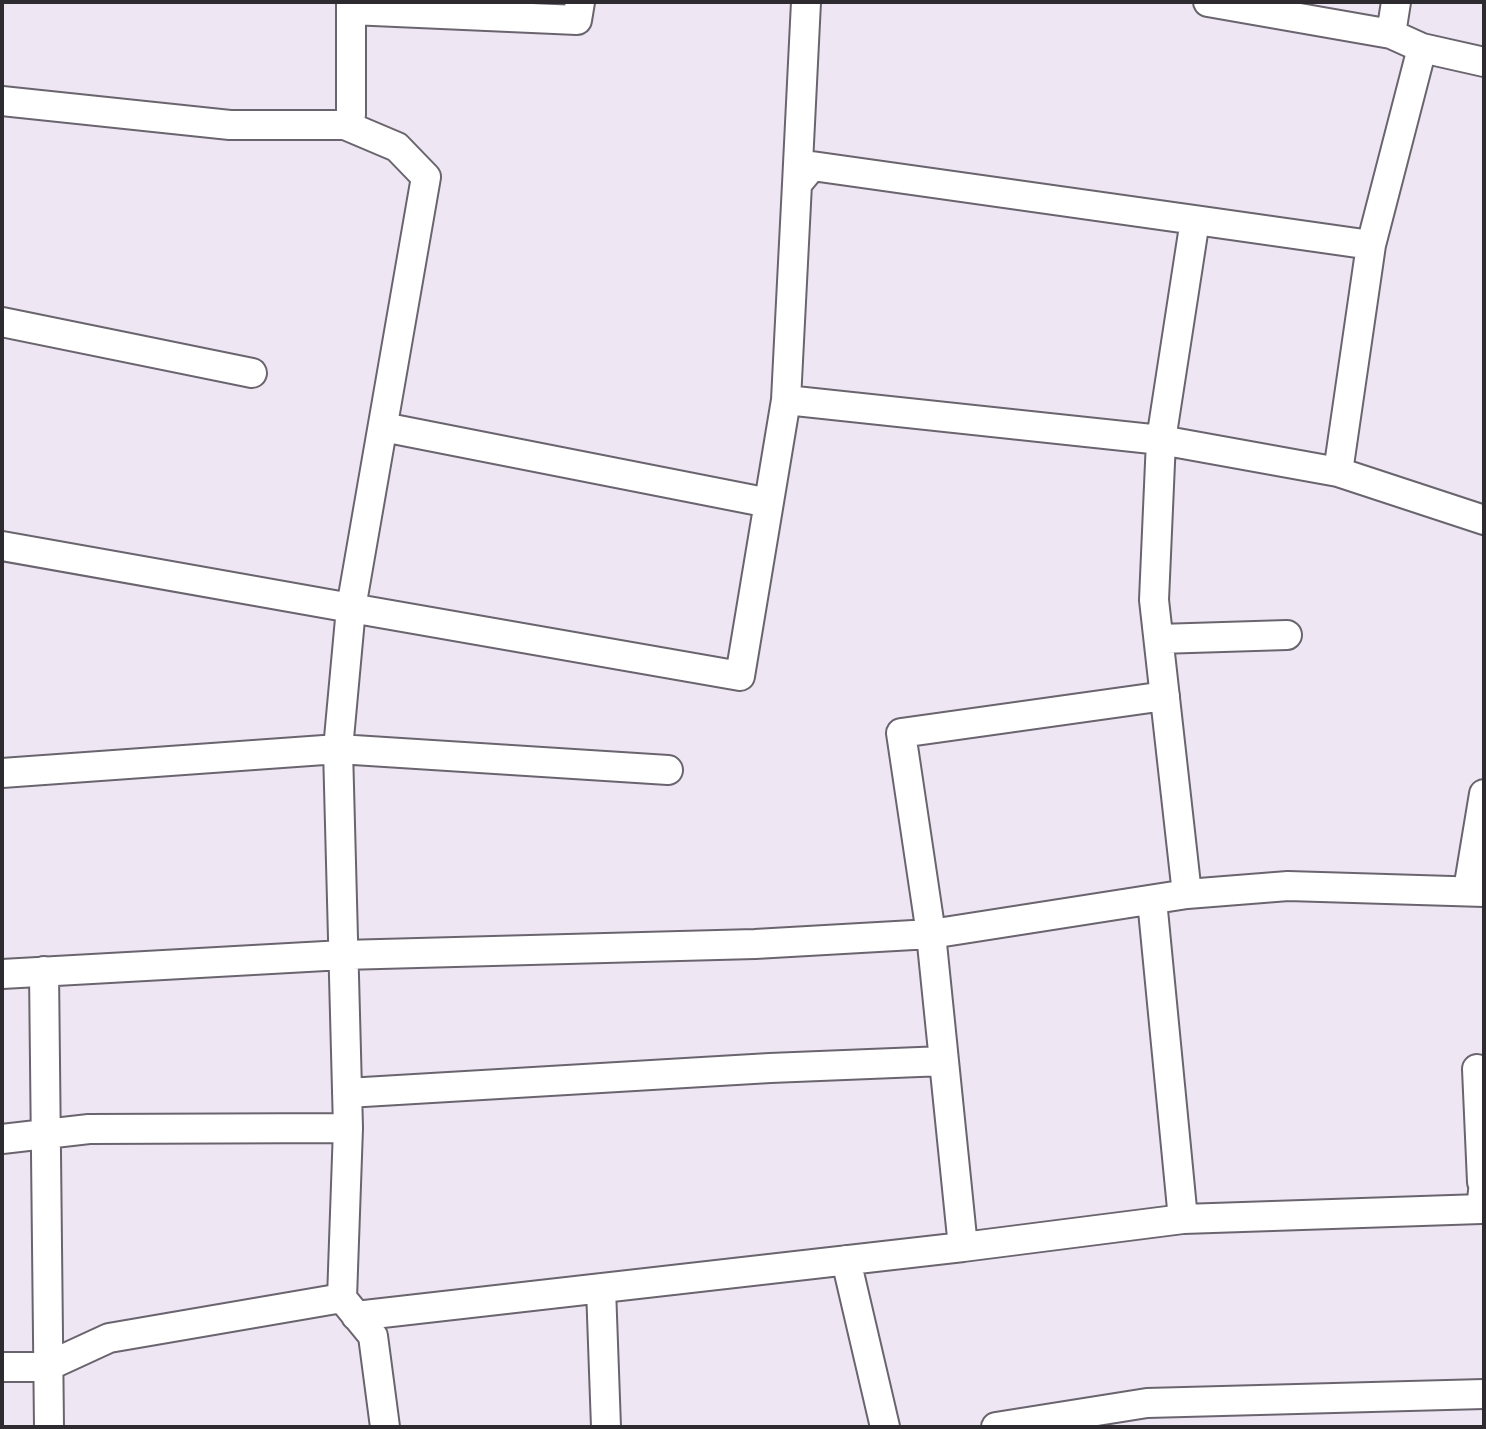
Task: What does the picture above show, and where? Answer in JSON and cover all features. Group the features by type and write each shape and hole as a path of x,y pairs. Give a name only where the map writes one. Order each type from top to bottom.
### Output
{"street":[{"path":"345,125 351,115 351,6 577,20 580,2"},
{"path":"2,546 740,676 786,400 806,2"},
{"path":"1208,2 1391,34 1422,48 1484,62"},
{"path":"1391,34 1396,2"},
{"path":"1338,472 1371,245 1422,48"},
{"path":"2,101 230,125 345,125 397,147 426,177 351,608 338,749 348,1128 349,1307 373,1336 386,1427"},
{"path":"797,184 811,166 1371,245"},
{"path":"1187,894 1154,600 1161,440 1195,220"},
{"path":"2,322 253,373"},
{"path":"786,400 1161,440 1338,472 1484,520"},
{"path":"383,427 769,500"},
{"path":"1158,639 1287,635"},
{"path":"963,1247 931,934 901,733 1165,696"},
{"path":"2,773 338,749 668,770"},
{"path":"2,974 343,955 755,944 931,934 1187,894 1288,886 1476,891 1484,794"},
{"path":"1152,900 1183,1219"},
{"path":"44,971 47,1134 46,1367 49,1427"},
{"path":"347,1093 770,1068 944,1061"},
{"path":"2,1367 46,1367 108,1338 349,1307 601,1287 963,1247 1183,1219 1481,1209 1483,1182 1477,1069"},
{"path":"2,1139 89,1129 348,1128"},
{"path":"846,1260 885,1427"},
{"path":"601,1287 606,1427"},
{"path":"996,1427 1147,1403 1484,1394"}]}
